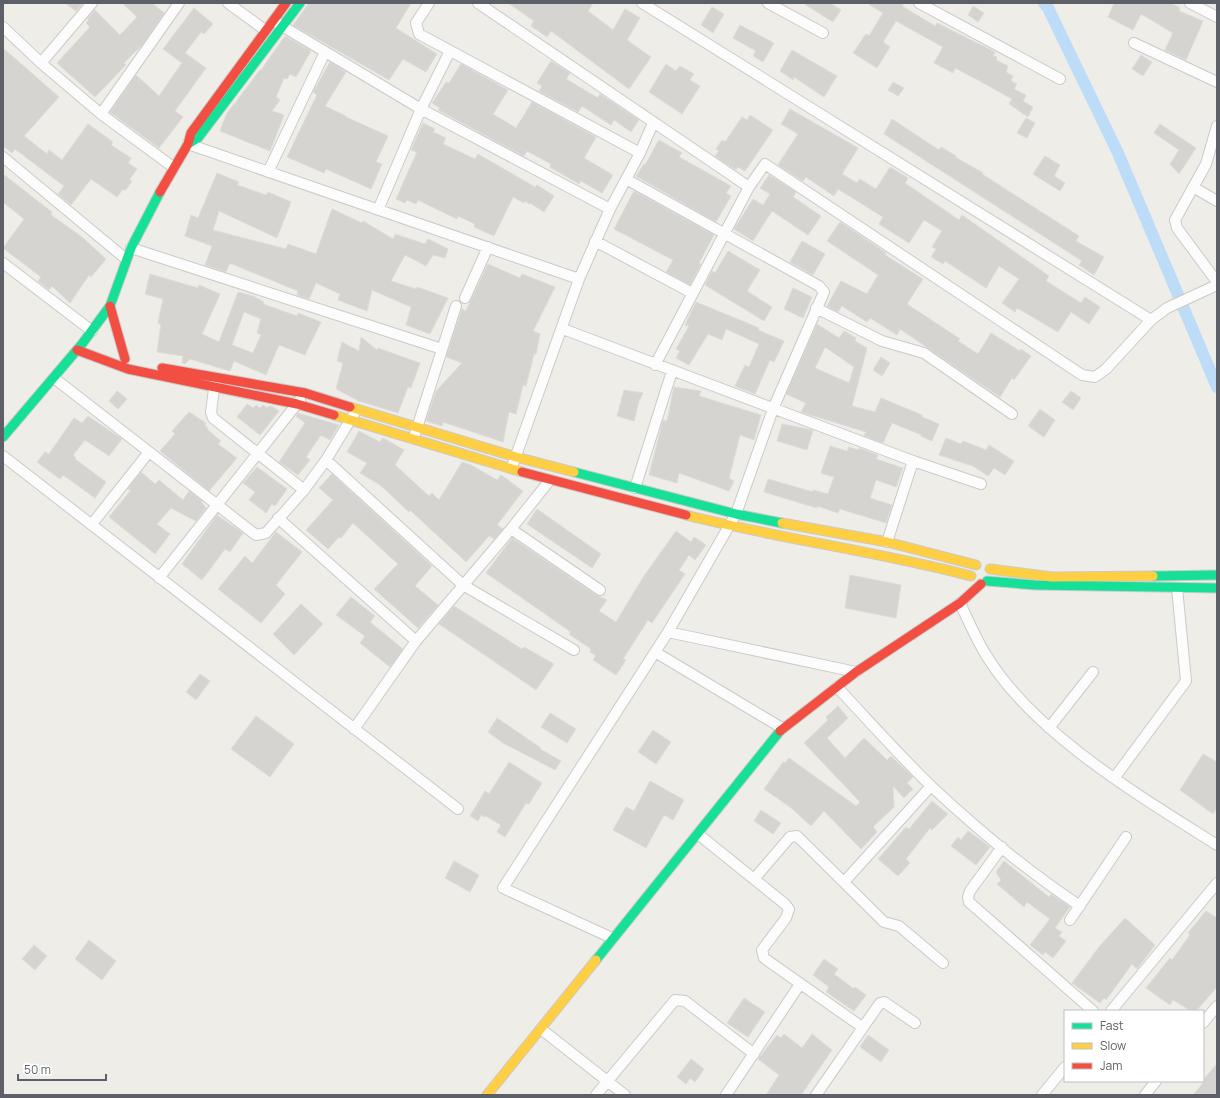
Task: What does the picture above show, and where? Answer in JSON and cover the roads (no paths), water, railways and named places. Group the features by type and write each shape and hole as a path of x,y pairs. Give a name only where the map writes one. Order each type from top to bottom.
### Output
{"street":[{"path":"41,63 92,3"},
{"path":"101,114 179,3"},
{"path":"228,3 266,30"},
{"path":"188,144 190,133 286,3"},
{"path":"3,437 80,347 110,306 126,259 172,166 188,144 198,138 281,26 300,3"},
{"path":"429,3 416,23 419,34 640,153"},
{"path":"478,3 749,187"},
{"path":"642,3 1151,320"},
{"path":"768,3 823,33"},
{"path":"919,3 1060,79"},
{"path":"1190,3 1217,18"},
{"path":"272,20 421,109 610,209"},
{"path":"3,27 41,63 101,114 172,166"},
{"path":"1134,43 1217,82"},
{"path":"378,210 421,109 450,51"},
{"path":"268,172 325,52"},
{"path":"512,468 563,329 579,279 610,209 640,153 653,123"},
{"path":"1217,128 1206,164 1175,220 1175,224 1217,282"},
{"path":"188,144 579,279"},
{"path":"3,157 126,259"},
{"path":"655,365 724,232 749,187 765,164 1082,375 1095,377 1106,369 1151,320 1174,305 1217,285"},
{"path":"612,938 503,888 668,632 736,514 773,409 824,292 819,286 626,179"},
{"path":"1193,187 1217,202"},
{"path":"595,241 692,293"},
{"path":"465,298 488,247"},
{"path":"131,248 442,349"},
{"path":"3,263 92,330"},
{"path":"110,306 125,360"},
{"path":"414,438 456,306"},
{"path":"816,308 882,341 924,353 1012,414"},
{"path":"563,329 655,365 913,461 981,484"},
{"path":"80,347 351,419 550,480 729,526 922,563 971,576 975,582 984,583 1217,575"},
{"path":"80,347 128,368 215,382 305,393 516,456 736,514 887,542 976,565 985,565 990,569 1052,581 1177,588 1217,588"},
{"path":"635,488 672,371"},
{"path":"54,378 256,535 266,533 304,490 326,460 357,409"},
{"path":"215,382 212,418 304,490"},
{"path":"159,578 305,393"},
{"path":"92,524 149,452"},
{"path":"3,456 458,809"},
{"path":"326,460 463,584 574,650"},
{"path":"887,542 913,461"},
{"path":"354,729 416,641 511,529 550,480"},
{"path":"278,518 416,641"},
{"path":"511,529 600,590"},
{"path":"922,563 924,552"},
{"path":"971,576 972,570 976,565"},
{"path":"487,1095 782,728 856,672 960,603 991,576 990,569"},
{"path":"1114,777 1186,681 1177,588"},
{"path":"960,603 979,644 993,667 1014,692 1050,728 1114,777 1217,845"},
{"path":"668,632 856,672"},
{"path":"655,652 782,728"},
{"path":"1050,728 1093,672"},
{"path":"837,687 931,786 1054,889 1080,906"},
{"path":"844,882 931,786"},
{"path":"698,834 789,909 786,918 765,945 762,954 764,958 862,1027"},
{"path":"754,879 793,835 800,838 884,922 899,926 943,963"},
{"path":"1070,920 1126,837"},
{"path":"1002,847 970,891 968,897 969,902 1092,1010"},
{"path":"1112,1010 1217,882"},
{"path":"726,1095 800,984"},
{"path":"596,1095 675,1000 685,1001 754,1054"},
{"path":"816,1095 877,1006 884,1002 915,1023"},
{"path":"1204,1022 1217,1006"},
{"path":"541,1029 625,1095"},
{"path":"1042,1095 1064,1068"},
{"path":"1145,1095 1155,1082"}],"waterway":[{"path":"1044,3 1048,8 1118,153 1217,387"}]}
